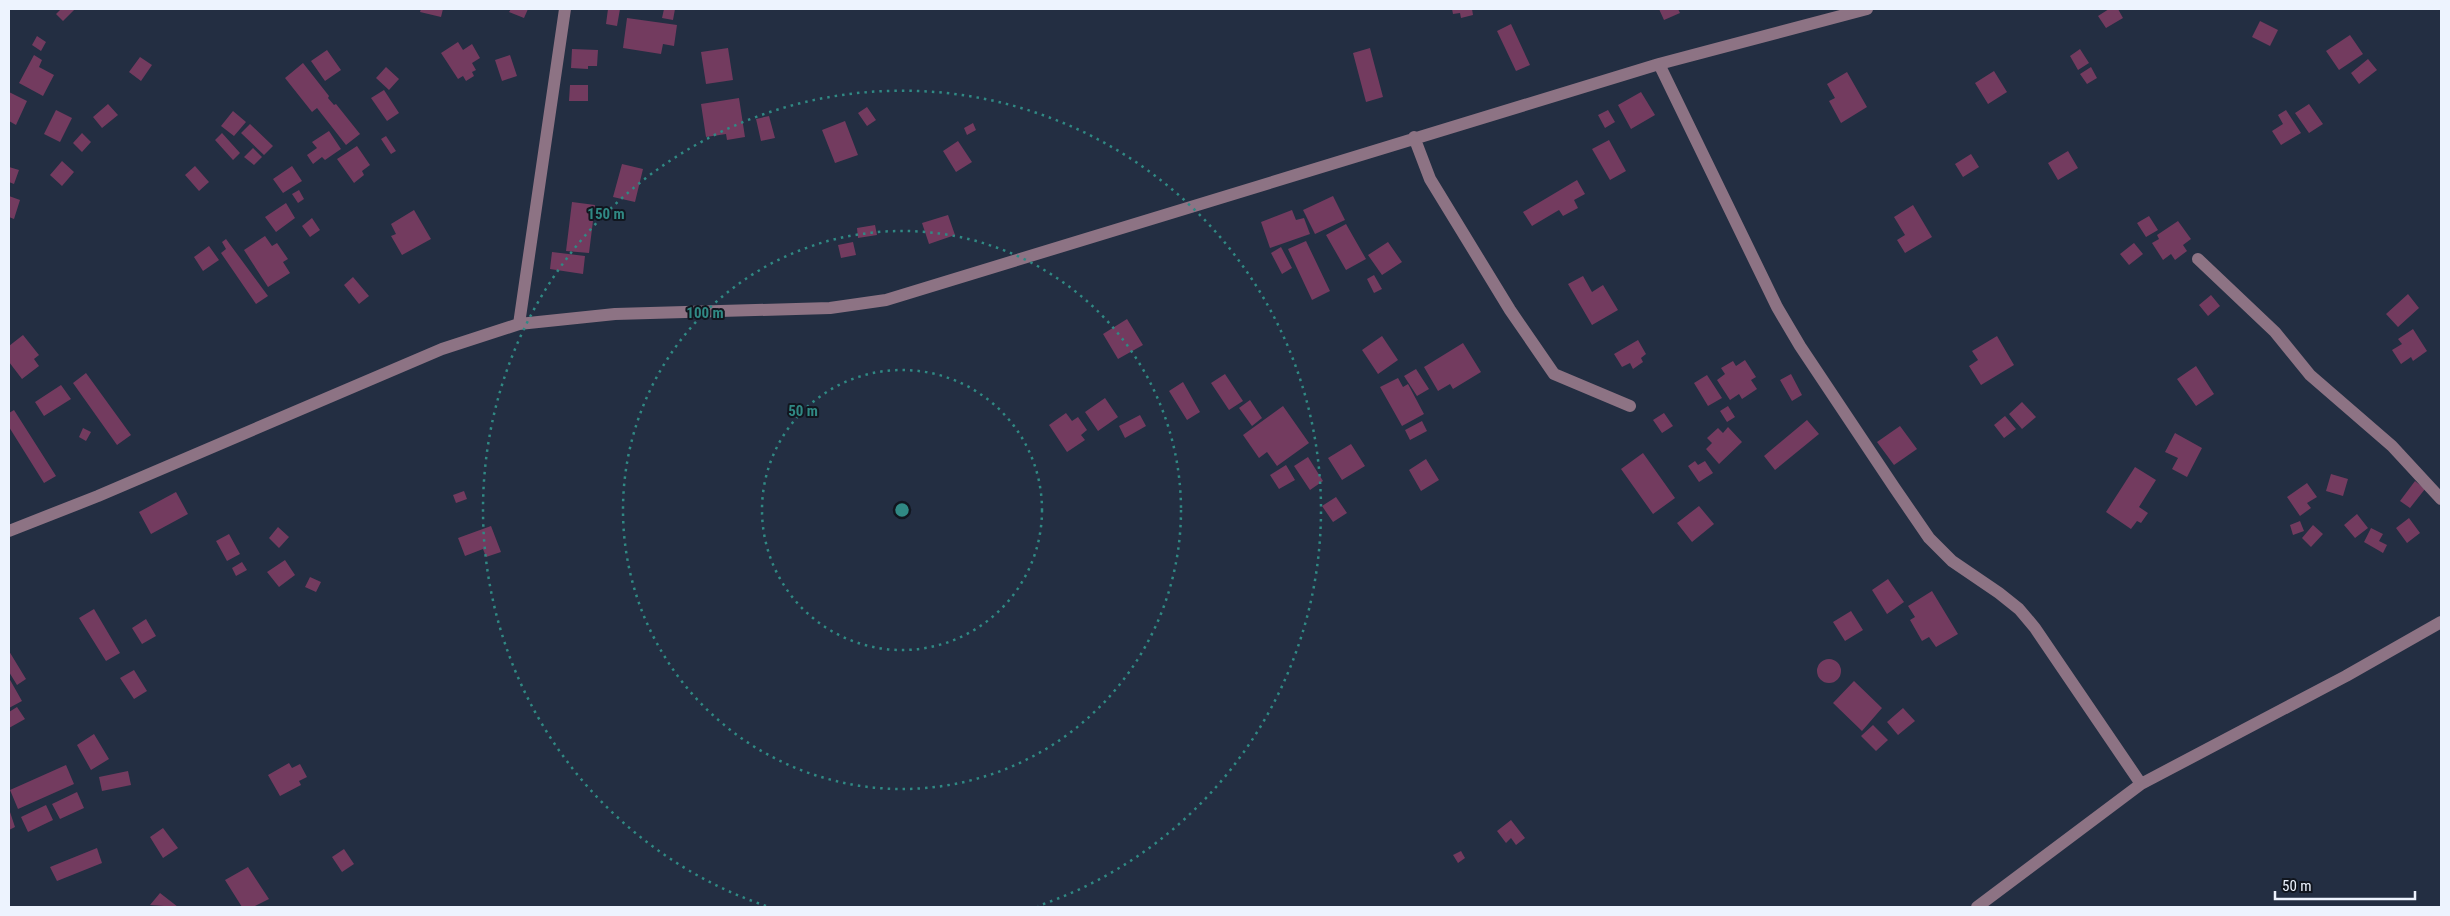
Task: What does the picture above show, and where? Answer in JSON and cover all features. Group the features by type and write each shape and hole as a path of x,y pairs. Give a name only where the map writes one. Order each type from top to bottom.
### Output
{"street":[{"path":"519,324 565,9"},
{"path":"9,531 98,496 442,349 519,324 615,314 830,308 886,300 1659,64 1867,9"},
{"path":"1659,64 1777,307 1800,346 1894,487 1929,538 1952,561 1999,593 2019,609 2036,628 2141,784"},
{"path":"1414,138 1430,179 1510,310 1554,374 1630,406"},
{"path":"2198,259 2275,332 2310,375 2392,446 2441,499"},
{"path":"1977,907 2141,784 2346,676 2441,622"}],"building":[{"path":"61,9 75,9 63,21 56,14"},
{"path":"421,9 443,9 441,17 420,12"},
{"path":"511,9 528,9 524,18 509,12"},
{"path":"608,9 620,9 617,26 606,24"},
{"path":"664,9 675,9 673,20 662,18"},
{"path":"1452,9 1472,9 1473,15 1461,18 1460,13 1453,14"},
{"path":"1659,9 1678,9 1680,13 1664,20"},
{"path":"2109,9 2118,9 2123,18 2106,28 2098,16"},
{"path":"627,18 677,25 674,46 663,44 661,54 623,48"},
{"path":"2260,21 2278,30 2270,46 2252,37"},
{"path":"1511,24 1530,65 1516,71 1497,31"},
{"path":"2350,35 2363,54 2339,70 2326,51"},
{"path":"37,36 46,42 41,51 32,45"},
{"path":"458,42 463,50 472,44 480,58 472,63 476,70 472,72 474,76 466,81 463,76 458,79 441,53"},
{"path":"728,48 733,80 706,84 701,52"},
{"path":"1370,48 1383,97 1366,102 1353,53"},
{"path":"572,49 598,50 597,66 588,66 588,69 571,68"},
{"path":"2080,49 2089,63 2078,70 2070,56"},
{"path":"327,50 341,70 325,81 311,61"},
{"path":"34,55 42,60 39,67 54,75 43,96 19,83"},
{"path":"510,55 517,76 502,81 495,60"},
{"path":"140,57 152,65 141,81 129,72"},
{"path":"2368,59 2377,70 2359,84 2351,73"},
{"path":"303,63 329,96 328,98 334,105 336,104 360,134 346,145 317,108 312,112 285,78"},
{"path":"386,67 399,79 389,90 376,78"},
{"path":"2091,67 2097,78 2087,84 2080,74"},
{"path":"1994,71 2007,92 1988,104 1975,83"},
{"path":"1847,72 1867,107 1841,123 1829,101 1835,98 1827,84"},
{"path":"570,85 588,85 588,101 569,101"},
{"path":"384,90 399,113 387,121 371,98"},
{"path":"9,92 27,101 16,125 9,121"},
{"path":"1641,92 1655,115 1631,129 1618,105"},
{"path":"739,98 745,137 727,140 726,134 706,137 701,104"},
{"path":"108,104 118,115 102,128 93,117"},
{"path":"2309,104 2323,124 2309,133 2295,113"},
{"path":"867,107 876,120 867,126 858,113"},
{"path":"56,110 72,118 60,142 44,134"},
{"path":"1608,110 1615,122 1605,128 1598,115"},
{"path":"2286,110 2301,133 2281,145 2272,131 2283,124 2278,115"},
{"path":"233,111 246,122 234,136 221,126"},
{"path":"769,116 775,138 761,141 756,119"},
{"path":"845,121 858,155 835,163 822,130"},
{"path":"973,123 976,130 967,135 964,128"},
{"path":"250,124 273,146 264,155 241,133"},
{"path":"329,131 341,149 325,160 322,157 313,164 307,155 317,148 312,142"},
{"path":"82,133 91,142 82,152 73,143"},
{"path":"222,133 240,153 233,160 215,140"},
{"path":"386,136 396,151 391,154 381,139"},
{"path":"1609,140 1626,171 1610,180 1592,149"},
{"path":"958,141 972,162 956,172 943,151"},
{"path":"357,146 370,165 362,171 364,175 354,183 337,159"},
{"path":"253,148 262,157 254,165 244,157"},
{"path":"2068,151 2078,168 2058,180 2048,163"},
{"path":"1971,154 1979,167 1963,177 1955,164"},
{"path":"62,161 74,172 62,186 50,175"},
{"path":"622,164 643,169 635,202 613,197"},
{"path":"195,166 209,182 199,191 185,175"},
{"path":"292,166 302,181 283,193 273,179"},
{"path":"9,167 19,170 14,184 9,182"},
{"path":"1577,180 1585,194 1574,200 1578,208 1563,216 1559,210 1532,226 1523,212"},
{"path":"299,190 304,199 298,203 292,194"},
{"path":"9,196 20,200 14,219 9,217"},
{"path":"1333,196 1345,220 1315,234 1303,210"},
{"path":"572,202 595,205 589,253 566,251"},
{"path":"286,203 295,218 276,232 265,217"},
{"path":"1913,205 1932,237 1905,253 1897,240 1905,235 1894,217"},
{"path":"414,210 431,239 402,255 391,236 396,234 391,224"},
{"path":"1292,210 1296,220 1304,218 1310,234 1270,248 1261,222"},
{"path":"948,215 955,235 929,244 922,223"},
{"path":"2149,216 2158,230 2146,237 2137,223"},
{"path":"312,218 320,230 310,237 302,226"},
{"path":"2178,221 2191,239 2183,245 2187,251 2175,260 2171,254 2163,260 2152,243 2159,239 2157,235"},
{"path":"1346,224 1366,259 1346,270 1326,235"},
{"path":"875,225 877,235 858,238 857,228"},
{"path":"265,236 272,246 277,243 288,259 283,262 290,273 268,287 244,250"},
{"path":"226,239 268,296 256,304 221,253 226,249 222,242"},
{"path":"1306,241 1330,291 1312,300 1288,249"},
{"path":"853,242 856,255 841,258 838,245"},
{"path":"1388,242 1402,262 1382,275 1368,255"},
{"path":"2134,243 2143,254 2129,265 2120,254"},
{"path":"209,246 219,260 203,271 194,257"},
{"path":"1281,247 1292,268 1282,274 1271,253"},
{"path":"552,252 585,256 583,274 550,269"},
{"path":"1374,275 1382,289 1374,293 1367,279"},
{"path":"1583,276 1592,292 1603,285 1618,310 1592,325 1568,284"},
{"path":"353,277 369,296 359,304 344,285"},
{"path":"2408,294 2419,308 2398,327 2386,314"},
{"path":"2211,295 2220,306 2208,316 2199,305"},
{"path":"1127,319 1143,345 1118,359 1103,334"},
{"path":"2413,329 2427,351 2413,361 2411,357 2401,364 2392,350 2402,344 2398,339"},
{"path":"23,335 39,355 34,359 39,366 22,379 9,362 9,346"},
{"path":"1382,336 1398,360 1378,374 1362,350"},
{"path":"1997,336 2014,365 1981,385 1969,366 1978,360 1972,351"},
{"path":"1638,340 1646,354 1641,358 1643,362 1633,369 1630,363 1622,367 1614,354"},
{"path":"1463,343 1481,372 1453,389 1450,384 1438,391 1424,367"},
{"path":"1745,360 1756,377 1751,380 1757,389 1742,399 1739,394 1730,400 1717,380 1725,374 1721,368 1733,361 1736,366"},
{"path":"2196,366 2214,394 2196,406 2177,379"},
{"path":"1416,369 1429,389 1417,396 1404,376"},
{"path":"86,373 131,435 117,445 73,383"},
{"path":"1225,374 1243,401 1229,410 1211,383"},
{"path":"1791,374 1802,395 1792,401 1780,380"},
{"path":"1707,375 1722,398 1708,406 1694,383"},
{"path":"1398,378 1403,387 1408,384 1424,414 1402,426 1380,387"},
{"path":"1183,382 1200,412 1187,420 1169,391"},
{"path":"61,385 71,399 44,416 35,402"},
{"path":"1105,398 1118,417 1098,431 1085,412"},
{"path":"1250,400 1262,418 1252,426 1239,408"},
{"path":"2022,402 2036,417 2022,429 2009,414"},
{"path":"1283,406 1309,443 1277,466 1267,452 1259,458 1243,435"},
{"path":"1728,406 1735,417 1727,422 1720,411"},
{"path":"14,410 56,476 44,483 9,427 9,413"},
{"path":"1066,413 1072,421 1078,417 1087,430 1081,435 1085,440 1067,452 1049,425"},
{"path":"1664,413 1673,426 1662,433 1653,420"},
{"path":"1140,415 1146,426 1125,438 1119,426"},
{"path":"2005,416 2016,429 2004,438 1994,425"},
{"path":"1807,420 1819,434 1775,470 1764,456"},
{"path":"1422,421 1427,431 1410,440 1405,430"},
{"path":"1900,426 1917,449 1894,465 1877,442"},
{"path":"1728,427 1742,442 1719,464 1706,449 1712,443 1707,438 1718,428 1723,433"},
{"path":"83,428 91,432 86,441 79,437"},
{"path":"2175,433 2202,448 2187,477 2172,469 2178,458 2165,452"},
{"path":"1351,444 1365,466 1342,480 1328,458"},
{"path":"1643,453 1675,498 1653,514 1621,469"},
{"path":"1308,457 1323,481 1310,490 1294,466"},
{"path":"1426,459 1439,480 1421,491 1409,470"},
{"path":"1695,461 1698,465 1705,461 1713,473 1699,482 1688,466"},
{"path":"1286,465 1295,480 1279,489 1270,475"},
{"path":"2135,467 2156,480 2139,507 2148,513 2141,523 2137,521 2131,529 2106,512"},
{"path":"2331,474 2348,479 2343,496 2326,491"},
{"path":"2415,481 2425,489 2410,508 2400,501"},
{"path":"2307,483 2317,497 2307,503 2311,508 2300,516 2287,497"},
{"path":"464,491 467,499 456,503 453,495"},
{"path":"176,492 188,514 151,534 139,512"},
{"path":"1336,497 1347,513 1333,522 1322,506"},
{"path":"1699,506 1714,524 1692,542 1677,523"},
{"path":"2357,514 2368,528 2355,538 2344,525"},
{"path":"2409,518 2420,533 2407,543 2396,528"},
{"path":"2300,521 2304,531 2293,535 2290,525"},
{"path":"2313,525 2323,534 2311,547 2302,538"},
{"path":"491,526 501,552 486,557 483,549 465,556 458,538"},
{"path":"278,527 289,537 279,548 269,538"},
{"path":"2371,528 2383,534 2379,541 2387,545 2383,553 2364,542"},
{"path":"229,534 240,554 227,561 216,541"},
{"path":"285,560 295,575 279,587 267,572"},
{"path":"242,562 247,570 236,576 232,568"},
{"path":"310,577 321,582 316,592 305,587"},
{"path":"1888,579 1904,602 1887,614 1872,590"},
{"path":"1932,591 1958,634 1936,647 1929,637 1922,641 1910,620 1915,617 1908,606"},
{"path":"94,609 120,653 106,661 79,618"},
{"path":"1851,611 1863,630 1845,641 1833,622"},
{"path":"146,619 156,636 142,644 132,628"},
{"path":"9,651 26,679 17,685 9,672"},
{"path":"1829,659 1838,662 1841,671 1838,680 1829,683 1820,680 1817,671 1820,662"},
{"path":"134,670 147,691 134,699 120,678"},
{"path":"9,678 22,701 9,708"},
{"path":"1854,681 1882,708 1862,731 1833,703"},
{"path":"17,707 25,719 9,728 9,712"},
{"path":"1903,708 1915,721 1898,735 1887,722"},
{"path":"1873,725 1888,740 1876,751 1861,736"},
{"path":"94,734 109,759 91,770 77,745"},
{"path":"289,763 292,768 300,764 307,777 299,781 301,785 280,796 268,775"},
{"path":"66,765 74,784 18,809 10,790"},
{"path":"128,771 131,785 102,791 99,777"},
{"path":"77,792 84,808 60,819 52,804"},
{"path":"46,805 53,820 28,832 21,817"},
{"path":"9,809 15,827 9,830"},
{"path":"1511,820 1525,838 1516,845 1511,838 1506,843 1497,831"},
{"path":"163,828 178,848 163,858 150,837"},
{"path":"97,848 102,863 57,881 50,867"},
{"path":"344,849 354,864 342,872 332,857"},
{"path":"1461,851 1465,858 1458,863 1453,855"},
{"path":"248,867 269,899 253,907 242,907 225,880"},
{"path":"160,893 178,907 150,905"}]}
